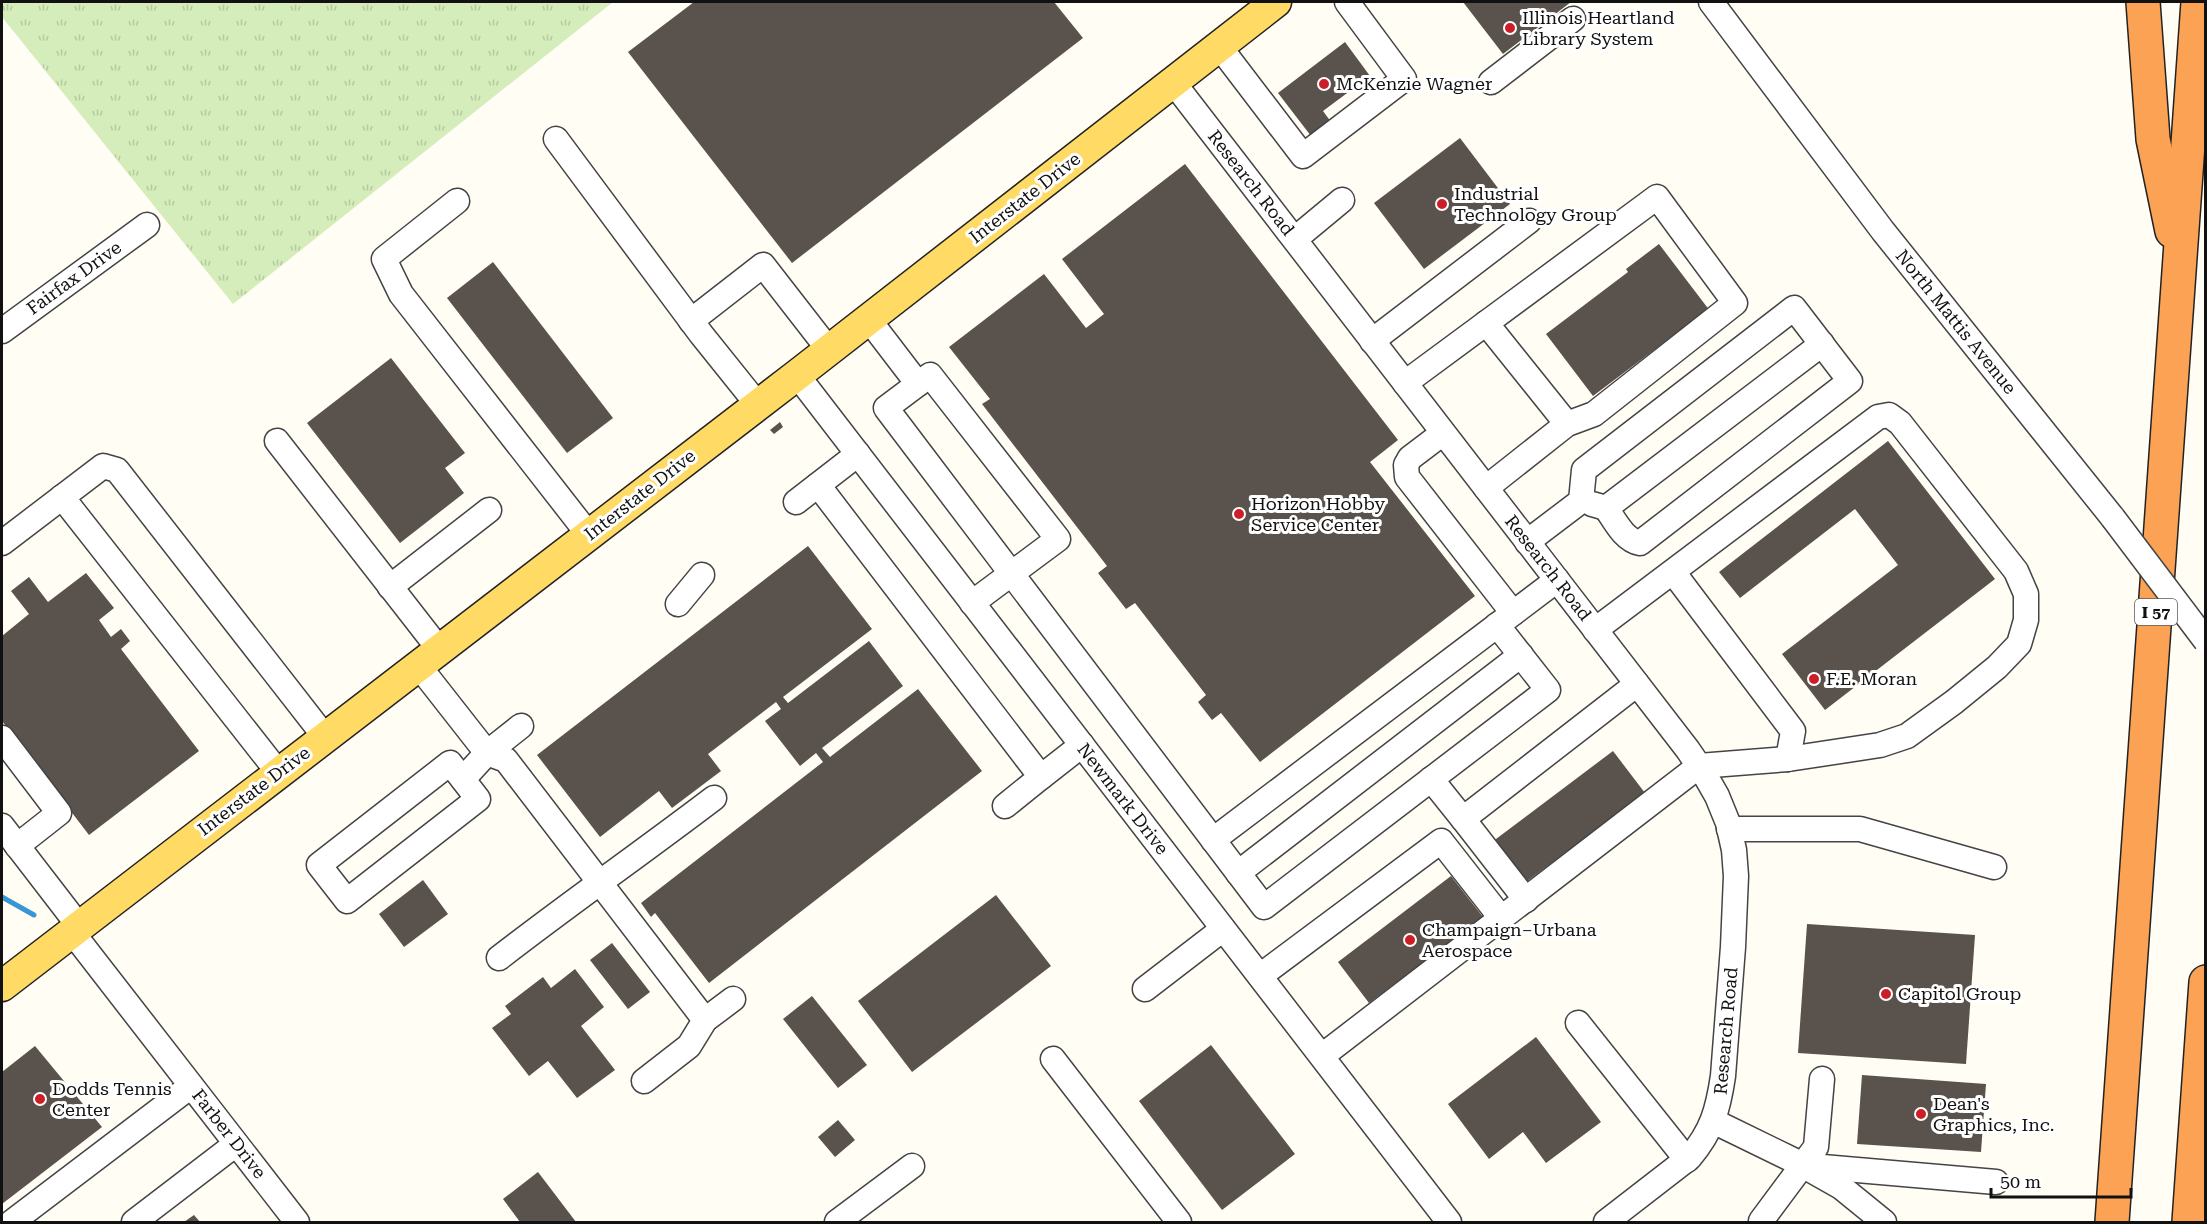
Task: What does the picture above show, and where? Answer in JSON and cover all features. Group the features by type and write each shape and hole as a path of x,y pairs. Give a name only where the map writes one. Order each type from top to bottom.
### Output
{"highway":[{"path":"2142,2 2153,140 2180,270"},
{"name":"I 57","path":"2112,1222 2198,2"},
{"path":"2189,1222 2205,982"}],"main road":[{"name":"Interstate Drive","path":"2,986 869,320 1276,2"}],"street":[{"path":"1219,46 1303,156 1404,79 1347,2"},
{"name":"North Mattis Avenue","path":"1710,2 1883,231 2113,518 2205,640"},
{"path":"1491,82 1573,19"},
{"name":"Research Road","path":"1173,82 1637,684 1699,766 1717,796 1729,829 1736,876 1733,947 1719,1105 1701,1144 1687,1160 1606,1222"},
{"path":"556,139 691,321 758,405"},
{"path":"1405,383 1657,197 1735,303 1593,414 1567,424 1486,488"},
{"path":"1294,239 1342,200"},
{"path":"457,201 384,259 401,294 589,535"},
{"path":"1372,341 1529,221"},
{"name":"Fairfax Drive","path":"2,330 147,225"},
{"path":"691,321 763,266 829,350"},
{"path":"1527,542 1581,501 1584,470 1794,308 1851,381 1640,543 1632,542 1606,508 1581,501"},
{"path":"869,320 918,384"},
{"path":"1486,323 1567,424"},
{"path":"1606,508 1822,344"},
{"name":"Newmark Drive","path":"797,375 1449,1222"},
{"path":"972,603 1011,573 1058,539 930,375 886,408 1011,573 1214,840 1238,873 1264,906 1548,690 1521,655 1505,619 1407,477 1406,465 1410,458 1443,433"},
{"path":"1322,1056 1699,766 1788,759 1880,745 1907,736 1997,667 2019,644 2026,620 2026,594 2016,571 1900,423 1889,415 1878,417 1595,630"},
{"path":"277,441 390,586 429,657 487,753 506,760 705,1020"},
{"path":"796,502 858,454"},
{"path":"2,543 103,466 117,470 324,737"},
{"path":"818,485 1041,777"},
{"path":"62,497 278,772"},
{"path":"390,586 489,510"},
{"path":"1673,572 1793,731 1788,759"},
{"path":"678,604 702,575"},
{"path":"1214,840 1557,580"},
{"path":"1238,873 1521,655"},
{"path":"1463,819 1637,684"},
{"path":"463,779 487,753 521,726"},
{"path":"2,738 59,813 17,846"},
{"path":"1005,806 1082,745"},
{"path":"450,763 463,779 478,799 347,901 319,865 450,763"},
{"path":"1431,779 1526,900"},
{"path":"499,958 575,899 601,884 714,798"},
{"name":"Farber Drive","path":"2,826 191,1086 297,1222"},
{"path":"1729,829 1860,829 1994,867"},
{"path":"1260,976 1441,841 1502,919"},
{"path":"1145,988 1223,929"},
{"path":"644,1081 689,1046 705,1020 733,999"},
{"path":"1578,1023 1687,1160"},
{"path":"1053,1059 1179,1222"},
{"path":"1761,1221 1816,1147 1821,1079"},
{"path":"12,1222 191,1086"},
{"path":"1713,1121 1803,1165 1841,1187 1884,1222"},
{"path":"134,1222 236,1144"},
{"path":"1803,1165 1996,1182"},
{"path":"837,1222 912,1166"}],"green space":[{"path":"2,2 613,2 233,304 2,17"}],"building":[{"path":"694,2 1054,2 1083,38 792,263 628,52"},
{"name":"Illinois Heartland Library System","path":"1463,2 1571,2 1503,54"},
{"name":"McKenzie Wagner","path":"1345,42 1370,76 1323,111 1331,122 1311,136 1278,93"},
{"name":"Industrial Technology Group","path":"1460,138 1510,204 1424,269 1374,203"},
{"name":"Horizon Hobby Service Center","path":"1185,164 1398,440 1370,462 1475,596 1260,762 1221,713 1212,720 1198,702 1206,695 1135,603 1126,609 1098,573 1107,566 982,404 990,399 949,347 1044,274 1086,328 1104,314 1062,259"},
{"path":"1659,244 1710,311 1593,396 1546,334 1628,272 1626,269"},
{"path":"493,262 613,418 567,453 447,298"},
{"path":"391,358 465,453 445,468 464,493 400,543 307,423"},
{"path":"780,422 783,427 774,434 770,430"},
{"path":"1888,441 1995,579 1825,710 1782,654 1898,565 1855,509 1740,598 1719,572"},
{"path":"808,546 872,629 783,697 788,703 869,641 903,686 822,748 830,757 918,689 982,771 709,983 655,913 651,917 641,903 823,762 816,753 800,766 765,721 781,709 776,702 708,754 721,771 672,808 659,791 600,837 537,755"},
{"path":"86,573 114,608 99,620 111,637 121,629 130,641 121,649 199,751 89,835 2,721 2,636 29,614 11,591 29,577 48,602"},
{"path":"1613,751 1645,793 1523,884 1492,842"},
{"name":"Champaign–Urbana Aerospace","path":"1451,876 1483,917 1369,1003 1338,962"},
{"path":"423,880 448,914 404,947 379,914"},
{"path":"996,895 1051,966 912,1072 858,1001"},
{"name":"Capitol Group","path":"1807,924 1975,935 1966,1064 1798,1053"},
{"path":"612,943 650,992 628,1009 590,960"},
{"path":"575,969 604,1007 581,1026 615,1070 577,1098 548,1061 529,1076 492,1028 511,1014 505,1006 543,977 551,988"},
{"path":"812,996 867,1065 838,1088 783,1019"},
{"path":"1536,1037 1601,1122 1546,1163 1523,1132 1489,1159 1448,1104"},
{"path":"1211,1045 1295,1154 1222,1210 1139,1101"},
{"name":"Dodds Tennis Center","path":"35,1046 102,1127 2,1204 2,1072"},
{"name":"Dean's Graphics, Inc.","path":"1862,1075 1986,1084 1981,1152 1857,1144"},
{"path":"838,1120 855,1140 835,1157 818,1137"},
{"path":"538,1172 576,1222 520,1222 503,1199"},
{"path":"194,1215 200,1222 184,1222"}],"waterway":[{"path":"2,897 34,915"}],"place":[{"name":"Illinois Heartland Library System","path":"1510,28"},
{"name":"McKenzie Wagner","path":"1324,84"},
{"name":"Industrial Technology Group","path":"1442,204"},
{"name":"Horizon Hobby Service Center","path":"1239,514"},
{"name":"F.E. Moran","path":"1814,679"},
{"name":"Champaign–Urbana Aerospace","path":"1410,940"},
{"name":"Capitol Group","path":"1886,994"},
{"name":"Dodds Tennis Center","path":"40,1099"},
{"name":"Dean's Graphics, Inc.","path":"1921,1114"}]}
